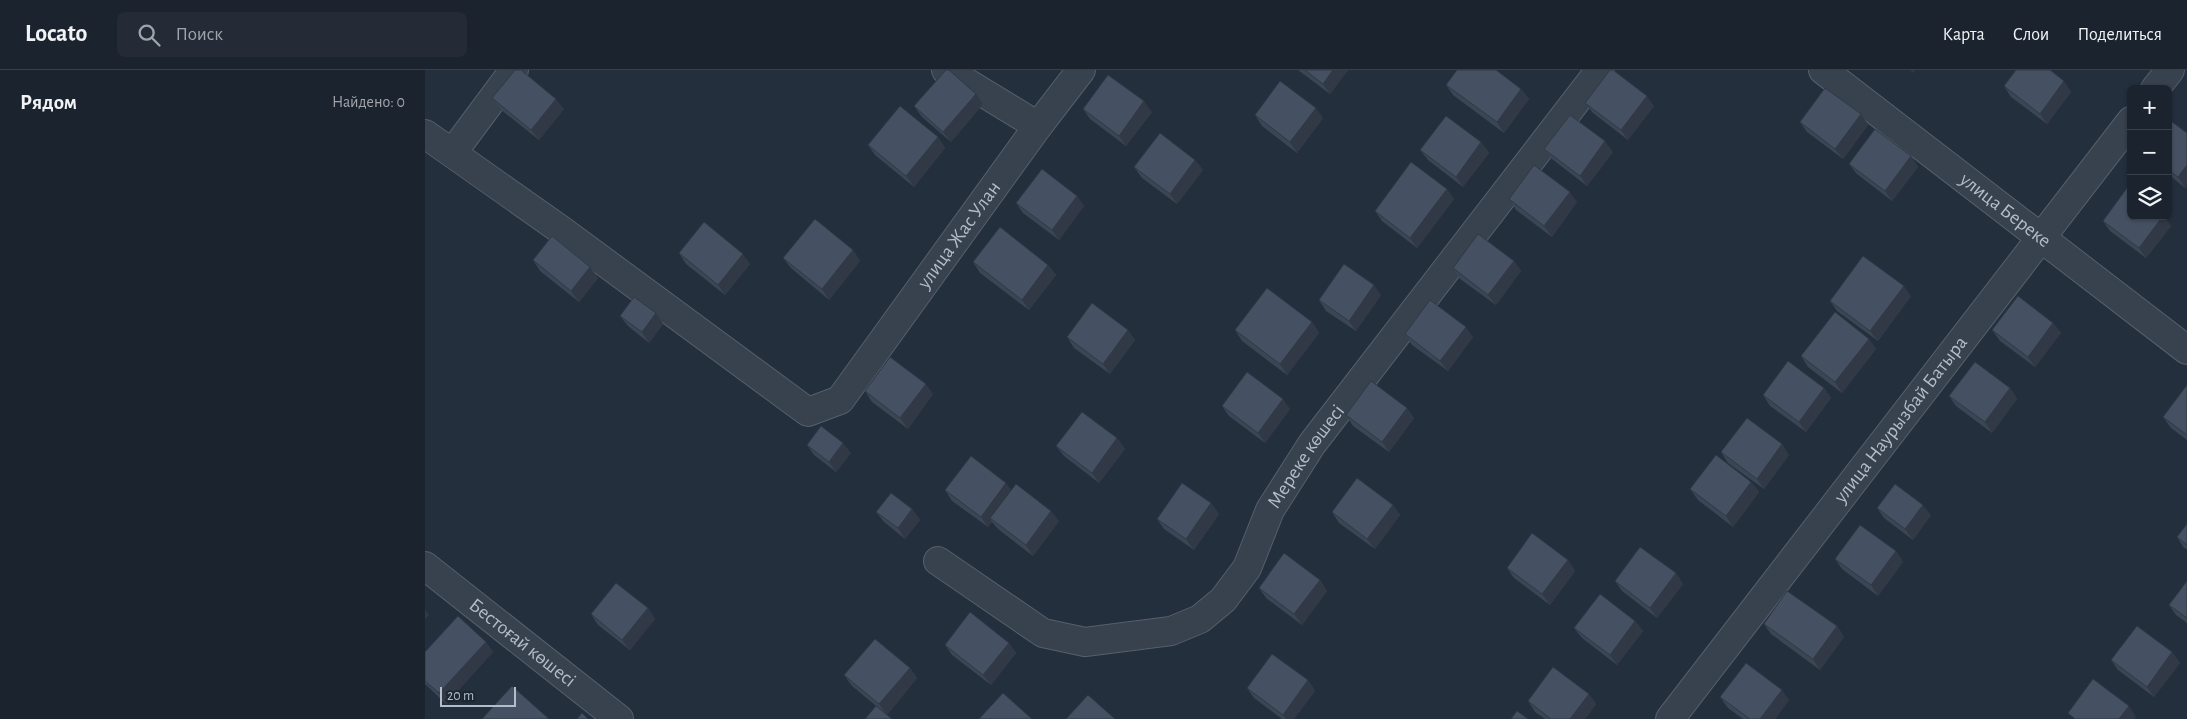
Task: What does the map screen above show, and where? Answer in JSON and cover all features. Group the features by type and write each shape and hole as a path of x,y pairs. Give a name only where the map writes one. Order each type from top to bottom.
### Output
{"street":[{"path":"425,134 453,152 514,70"},
{"path":"946,70 1039,126"},
{"name":"улица Жас Улан","path":"453,152 808,412 840,400 1081,70"},
{"name":"Мереке көшесі","path":"938,561 1043,633 1085,642 1171,631 1201,619 1223,600 1247,568 1270,510 1312,444 1600,70"},
{"name":"улица Береке","path":"1823,70 2187,350"},
{"path":"2158,85 2170,70"},
{"name":"улица Наурызбай Батыра","path":"1670,719 2127,126"},
{"name":"Бестоғай көшесі","path":"425,566 619,719"}],"building":[{"path":"515,70 521,70 556,99 531,130 492,98"},
{"path":"946,70 949,70 976,94 943,132 914,106"},
{"path":"1305,70 1333,70 1323,84"},
{"path":"1457,70 1496,70 1521,89 1497,122 1446,85"},
{"path":"1610,70 1613,70 1647,96 1621,130 1585,103"},
{"path":"2016,70 2050,70 2064,81 2040,114 2004,86"},
{"path":"1108,75 1144,101 1119,136 1083,109"},
{"path":"1280,81 1316,108 1290,142 1255,115"},
{"path":"1825,88 1861,114 1835,149 1800,122"},
{"path":"900,106 938,137 906,176 868,145"},
{"path":"1570,115 1605,141 1580,176 1544,149"},
{"path":"1446,116 1481,142 1456,177 1420,150"},
{"path":"2172,122 2187,133 2187,165 2178,177 2172,173"},
{"path":"1875,129 1911,156 1885,191 1849,164"},
{"path":"1160,133 1195,160 1170,194 1134,167"},
{"path":"1411,162 1447,189 1410,238 1375,211"},
{"path":"1534,165 1570,192 1544,226 1509,199"},
{"path":"1042,169 1077,196 1052,230 1016,203"},
{"path":"2127,188 2127,220 2160,220 2139,248 2103,221"},
{"path":"815,219 853,250 822,289 783,258"},
{"path":"704,222 743,254 718,285 679,253"},
{"path":"1000,227 1048,265 1022,300 973,262"},
{"path":"1478,234 1514,261 1488,295 1453,268"},
{"path":"552,236 590,267 571,291 533,260"},
{"path":"1863,256 1904,286 1870,331 1830,301"},
{"path":"1344,264 1374,285 1349,321 1319,300"},
{"path":"1267,288 1312,322 1280,364 1235,330"},
{"path":"2018,296 2053,323 2028,357 1992,330"},
{"path":"634,297 656,313 642,332 620,316"},
{"path":"1430,300 1466,327 1440,361 1405,334"},
{"path":"1092,303 1128,330 1103,364 1067,337"},
{"path":"1835,312 1869,339 1835,382 1801,356"},
{"path":"890,357 926,384 900,418 865,391"},
{"path":"1788,361 1824,388 1799,422 1763,395"},
{"path":"1975,362 2010,388 1985,422 1949,396"},
{"path":"1247,372 1283,399 1258,433 1222,406"},
{"path":"1371,381 1407,408 1382,442 1346,415"},
{"path":"2187,385 2187,435 2163,417"},
{"path":"1082,412 1117,438 1092,473 1056,446"},
{"path":"1747,418 1782,444 1757,479 1721,452"},
{"path":"821,426 843,443 829,462 807,445"},
{"path":"1716,455 1751,482 1726,516 1690,489"},
{"path":"971,456 1006,483 981,517 945,490"},
{"path":"1357,478 1393,505 1367,539 1332,512"},
{"path":"1182,483 1211,503 1186,539 1157,519"},
{"path":"1016,484 1051,511 1026,545 990,518"},
{"path":"1895,484 1923,505 1905,529 1877,508"},
{"path":"891,493 912,509 898,528 876,512"},
{"path":"2187,524 2187,545 2177,537"},
{"path":"1860,525 1896,551 1871,585 1835,559"},
{"path":"1532,533 1568,560 1542,594 1507,568"},
{"path":"1640,547 1676,573 1650,608 1615,581"},
{"path":"1284,553 1320,580 1294,614 1259,588"},
{"path":"2187,581 2187,618 2169,605"},
{"path":"616,583 648,608 622,640 591,614"},
{"path":"1787,591 1837,626 1813,659 1764,624"},
{"path":"1600,594 1635,621 1610,655 1574,628"},
{"path":"970,612 1009,643 983,675 945,645"},
{"path":"458,616 486,642 439,693 425,681 425,652"},
{"path":"2137,626 2172,652 2147,687 2111,660"},
{"path":"875,639 910,668 879,704 844,675"},
{"path":"1272,654 1308,680 1283,715 1247,688"},
{"path":"1746,663 1782,690 1760,719 1750,719 1720,697"},
{"path":"1553,667 1589,694 1570,719 1551,719 1528,701"},
{"path":"2093,679 2129,706 2119,719 2075,719 2068,713"},
{"path":"512,686 549,719 482,719"},
{"path":"1003,693 1032,719 979,719"},
{"path":"1088,695 1115,719 1066,719"},
{"path":"876,706 892,719 865,719"},
{"path":"1517,711 1528,719 1511,719"},
{"path":"582,713 588,719 577,719"}]}
